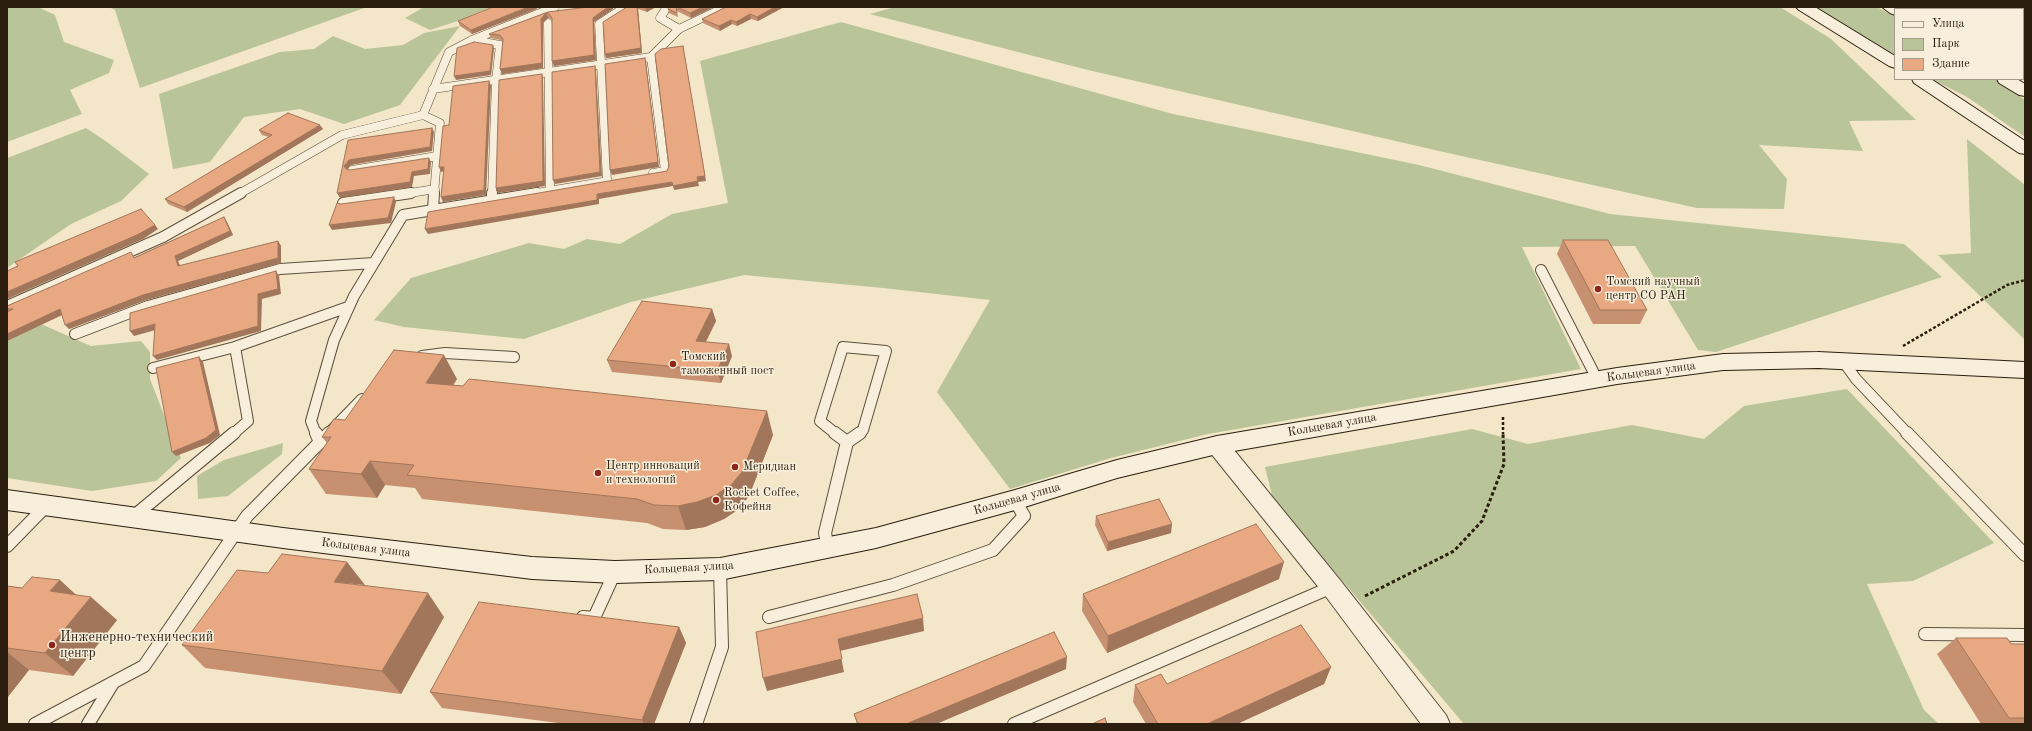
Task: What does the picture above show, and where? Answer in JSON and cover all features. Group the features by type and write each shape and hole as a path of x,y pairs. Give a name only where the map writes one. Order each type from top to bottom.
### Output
{"street":[{"path":"1804,7 1894,62"},
{"path":"1922,80 2025,149"},
{"path":"2007,80 2025,92"},
{"name":"Кольцевая улица","path":"7,500 532,568 615,572 720,569 876,538 1015,500 1117,469 1216,445 1597,379 1723,362 1844,361 2025,370"},
{"path":"1216,445 1332,587 1437,724"}],"lane":[{"path":"423,115 449,52 472,40 555,7"},
{"path":"320,442 311,421 334,340 348,307 404,215 610,180 600,65 599,24 625,7"},
{"path":"667,7 660,18 679,29"},
{"path":"433,89 652,57 679,29 725,7"},
{"path":"548,23 550,191"},
{"path":"472,40 500,44 496,80 492,201"},
{"path":"643,175 665,171 652,57"},
{"path":"7,306 163,237 342,135 423,115 440,123 433,210"},
{"path":"352,170 437,156"},
{"path":"343,204 435,189"},
{"path":"75,334 148,306 280,269 374,262"},
{"path":"1542,270 1590,368 1597,379"},
{"path":"153,368 235,347 348,307"},
{"path":"133,517 248,421 235,347"},
{"path":"828,548 825,533 847,442 863,430 886,351 843,347 820,421 847,442"},
{"path":"414,357 445,353 514,357"},
{"path":"1844,361 1856,379 2025,555"},
{"path":"35,724 144,666 247,516 368,393"},
{"path":"769,617 893,586 993,550 1024,516 1015,500"},
{"path":"7,546 47,505"},
{"path":"696,724 722,647 720,569"},
{"path":"571,616 594,618 615,572"},
{"path":"1014,724 1332,587"},
{"path":"1926,634 2025,635"},
{"path":"88,724 112,683"}],"path":[{"path":"1899,348 2007,285 2025,280"},
{"path":"1346,606 1454,551 1482,521 1504,464 1503,417"}],"green space":[{"path":"7,7 38,7 55,15 64,42 114,60 109,73 70,90 82,114 7,142"},
{"path":"109,7 367,7 140,88 115,10"},
{"path":"424,7 491,7 458,21 430,30 405,18"},
{"path":"895,7 1780,7 1831,39 1916,120 1849,121 1863,151 1759,145 1787,179 1784,209 1697,208 1439,151 1088,70 870,14"},
{"path":"1814,7 1877,7 1894,16 1894,55"},
{"path":"841,22 1173,114 1419,165 1610,214 1904,244 1942,277 1716,352 1698,350 1635,246 1522,247 1581,369 1208,434 1111,458 1010,489 937,392 990,300 744,275 631,302 524,339 404,327 374,320 411,278 529,243 564,249 587,239 620,244 672,214 728,203 700,61"},
{"path":"460,26 400,105 344,124 300,109 244,117 210,162 173,169 159,94 280,52 314,49 333,36 365,49 403,45 424,33"},
{"path":"1934,80 1997,80 2025,100 2025,137 1967,97"},
{"path":"86,128 149,174 121,201 71,224 7,268 7,158"},
{"path":"1967,139 2025,185 2025,340 1938,255 1971,253"},
{"path":"41,324 91,346 141,341 150,352 150,379 181,458 156,481 92,491 7,478 7,341"},
{"path":"1847,389 1994,543 1913,581 1867,584 1924,710 1939,724 1464,724 1273,499 1265,467 1472,429 1528,444 1632,425 1704,439 1744,406"},
{"path":"283,443 282,454 228,496 198,499 197,476 224,460"}],"building":[{"path":"493,7 528,7 471,30 458,21"},
{"path":"588,7 608,7 593,18 594,55 552,61 552,18 546,13 541,19 542,63 500,69 503,39 500,35 489,34 548,12"},
{"path":"627,7 637,7 641,48 605,54 603,22"},
{"path":"669,7 676,7 677,13 668,9"},
{"path":"677,7 703,7 690,13"},
{"path":"726,7 775,7 757,17 750,14 736,22 731,20 719,26 702,19"},
{"path":"474,42 493,45 490,71 454,76 457,48"},
{"path":"683,46 705,176 697,177 698,181 673,186 672,182 597,194 597,200 425,229 428,212 667,171 669,166 655,54 661,49"},
{"path":"645,58 658,162 610,170 605,64"},
{"path":"595,66 600,172 553,180 552,72"},
{"path":"542,74 543,181 496,188 499,80"},
{"path":"489,81 484,190 441,197 444,167 439,167 443,126 449,125 453,86"},
{"path":"288,113 320,125 184,207 165,199 272,135 259,130"},
{"path":"432,128 430,147 349,160 344,166 346,169 350,170 429,158 428,169 412,172 410,182 337,193 348,140"},
{"path":"394,197 388,218 329,225 337,203 341,204"},
{"path":"141,209 155,225 139,234 7,292 7,271 18,266 15,262"},
{"path":"224,217 230,231 175,256 178,266 278,241 278,258 143,295 65,325 60,309 7,334 7,312 13,309 7,309 7,306 131,252 134,258"},
{"path":"1563,240 1608,240 1647,310 1600,310"},
{"path":"276,271 278,289 258,294 258,326 153,356 155,324 130,331 130,313"},
{"path":"642,301 712,309 696,341 729,344 717,371 607,360"},
{"path":"394,350 444,355 426,383 463,386 469,379 767,411 742,472 732,484 716,495 697,502 678,506 654,505 637,499 407,475 414,465 370,461 361,474 309,469 331,437 322,437 334,419 345,420"},
{"path":"199,357 216,430 206,438 172,452 156,368"},
{"path":"1159,499 1172,524 1108,542 1096,516"},
{"path":"1256,524 1284,562 1108,636 1083,594"},
{"path":"282,554 347,562 334,582 428,593 382,671 182,645 237,570 268,573"},
{"path":"32,577 60,580 50,591 91,597 45,653 7,648 7,586 22,588"},
{"path":"917,594 923,618 838,639 842,659 763,678 756,632"},
{"path":"479,602 679,627 642,720 430,692"},
{"path":"1301,625 1331,667 1207,724 1158,724 1135,685 1161,674 1167,684"},
{"path":"1054,632 1067,657 906,724 858,724 854,714"},
{"path":"1956,638 2007,638 2011,644 2025,644 2025,718 2009,718"},
{"path":"1105,718 1107,724 1092,724"}],"place":[{"name":"Томский научный центр СО РАН","path":"1598,289"},
{"name":"Томский таможенный пост","path":"673,364"},
{"name":"Меридиан","path":"735,467"},
{"name":"Центр инноваций и технологий","path":"598,473"},
{"name":"Rocket Coffee, Кофейня","path":"716,500"},
{"name":"Инженерно-технический центр","path":"52,645"}]}
